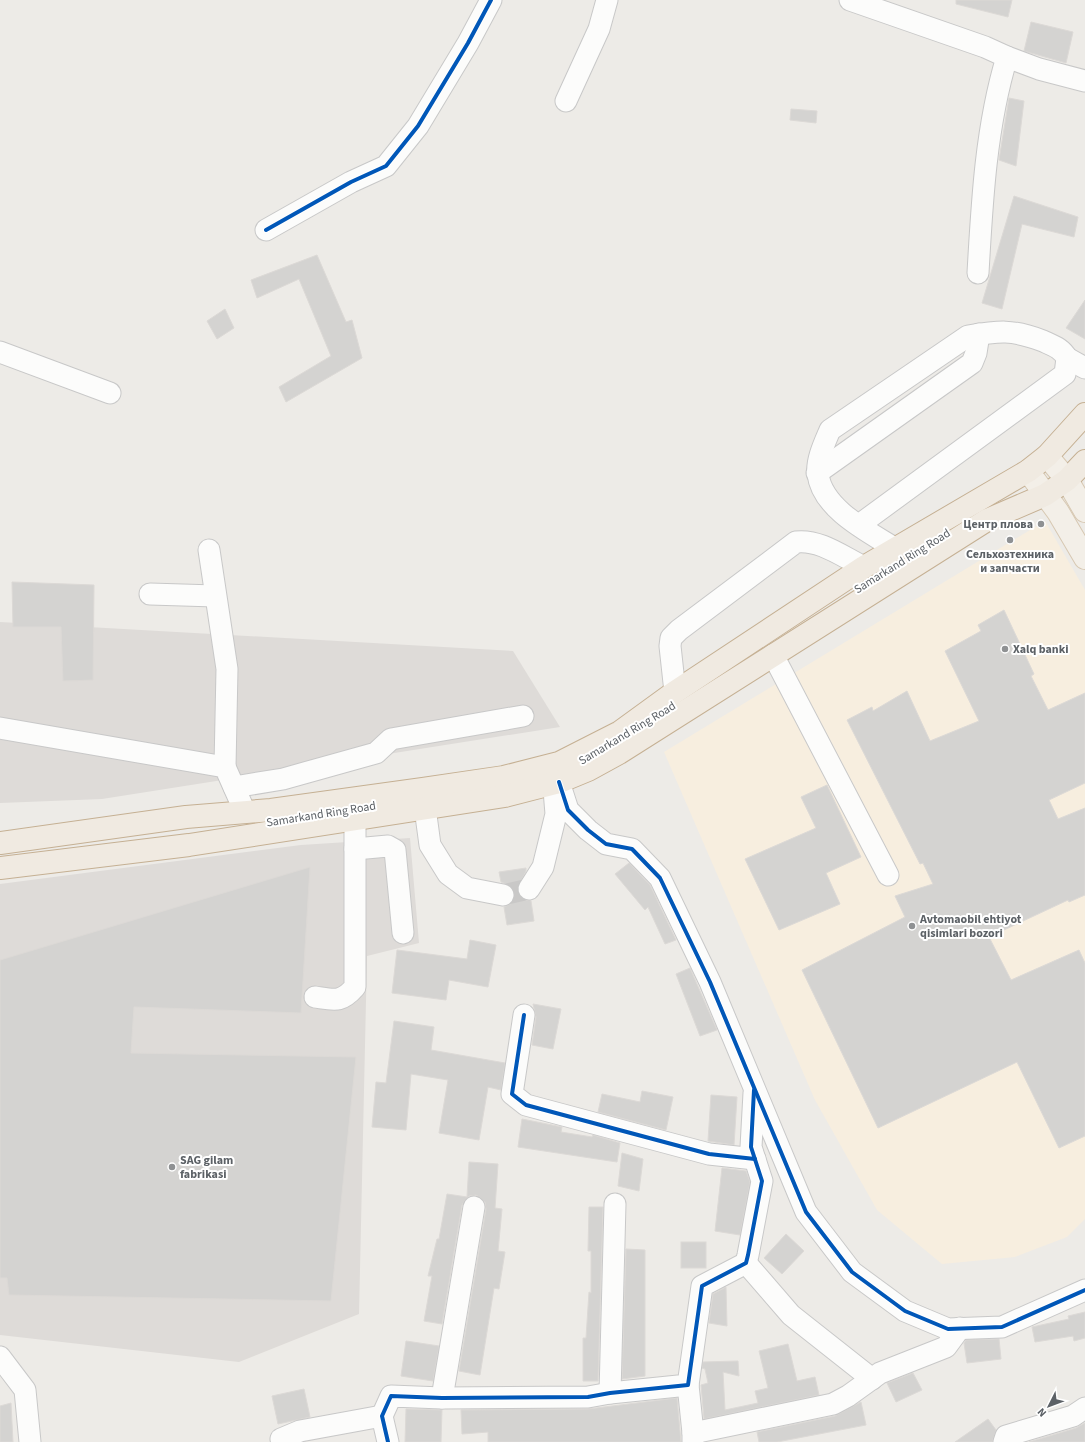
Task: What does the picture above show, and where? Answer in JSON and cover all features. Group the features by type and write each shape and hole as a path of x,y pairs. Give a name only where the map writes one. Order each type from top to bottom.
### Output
{"highway":[{"name":"Samarkand Ring Road","path":"0,843 186,817 271,810 504,777 559,763 620,732 675,692 864,568 1028,470 1047,456 1085,414"},
{"name":"Samarkand Ring Road","path":"0,868 189,845 505,796 556,782 588,770 619,753 987,520 1046,495 1067,480 1085,461"},
{"path":"271,810 273,832"}],"main road":[{"path":"1047,456 1067,480 1085,511"},
{"path":"1028,470 1058,512 1085,558"}],"street":[{"path":"266,230 351,182 386,166 418,126 468,43 491,0"},
{"path":"566,101 599,29 607,0"},
{"path":"850,0 985,47 1039,69 1085,81"},
{"path":"978,272 982,195 998,85 1007,57"},
{"path":"859,525 1065,374 1076,363 1061,349 1022,333 994,331 968,336 830,430 821,454 818,473 824,494 845,516 896,549"},
{"path":"818,473 972,363 976,353 979,334"},
{"path":"0,352 110,392"},
{"path":"675,692 670,646 671,638 679,630 796,542 806,541 817,543 864,568"},
{"path":"209,550 214,596 227,669 225,767 245,812"},
{"path":"150,594 214,596"},
{"path":"773,655 888,875"},
{"path":"234,787 283,779 376,753 391,739 523,716"},
{"path":"0,728 225,767"},
{"path":"529,890 543,867 556,814 556,782"},
{"path":"556,782 568,810 588,830 606,844 632,849 660,878 710,982 806,1212 852,1272 905,1311 948,1329 1002,1326 1085,1290"},
{"path":"425,808 430,845 448,874 467,888 503,894"},
{"path":"316,997 337,1001 348,995 355,987 355,819"},
{"path":"355,849 388,846 395,850 403,933"},
{"path":"524,1015 512,1094 526,1105 709,1154 755,1159"},
{"path":"746,1263 762,1181 751,1147 754,1088"},
{"path":"610,1393 614,1204"},
{"path":"442,1398 474,1207"},
{"path":"746,1263 702,1286 688,1385 693,1438 834,1404 880,1373 946,1347 960,1328"},
{"path":"746,1263 791,1315 872,1379"},
{"path":"0,1357 25,1390 30,1442"},
{"path":"388,1442 382,1416 391,1396 442,1398 588,1397 610,1393 688,1385"},
{"path":"1004,1442 1006,1436 1073,1416 1085,1408"},
{"path":"281,1439 300,1431 382,1416"}],"shaded area":[{"name":"Avtomaobil ehtiyot qisimlari bozori","path":"1045,521 1085,590 1085,1219 1067,1237 1015,1257 942,1264 877,1210 815,1100 664,752"},
{"path":"0,622 513,651 560,727 102,799 0,803"},
{"name":"SAG gilam fabrikasi","path":"410,838 419,943 367,956 359,1314 239,1362 0,1335 0,884 301,845"}],"building":[{"path":"956,0 1012,0 1008,17 956,4"},
{"path":"1031,22 1073,32 1066,63 1024,51"},
{"path":"1009,98 1024,101 1016,166 999,160"},
{"path":"791,109 817,111 816,123 790,120"},
{"path":"1014,196 1078,217 1074,237 1022,224 1002,309 982,303"},
{"path":"317,255 346,322 352,320 362,358 286,402 279,387 331,356 299,279 257,298 251,280"},
{"path":"1085,300 1085,339 1066,328"},
{"path":"225,309 234,328 217,339 207,321"},
{"path":"12,582 94,585 93,680 63,681 61,627 13,627"},
{"path":"1004,610 1034,674 1031,676 1048,710 1085,693 1085,783 1049,800 1058,819 1085,808 1085,895 1069,902 1068,900 989,937 1011,980 1079,950 1085,963 1085,1136 1059,1148 1017,1062 878,1128 802,970 905,917 895,896 933,884 923,863 920,864 847,720 872,707 873,711 907,691 930,741 979,721 945,651 981,631 978,625"},
{"path":"827,785 861,857 826,873 840,904 779,930 745,859 816,828 801,797"},
{"path":"629,863 650,885 676,940 665,944 648,907 645,910 615,874"},
{"name":"SAG gilam fabrikasi","path":"310,867 301,1013 134,1007 131,1053 356,1057 331,1301 9,1295 7,1278 0,1278 0,960"},
{"path":"526,868 517,889 518,894 522,899 531,901 534,921 507,925 504,907 512,903 515,898 514,891 511,886 501,882 499,872"},
{"path":"470,940 496,945 488,987 449,980 446,1000 392,993 397,950 467,959"},
{"path":"690,968 717,1030 700,1036 676,974"},
{"path":"533,1004 561,1009 553,1049 532,1045 536,1017"},
{"path":"394,1021 434,1027 431,1050 505,1063 501,1090 488,1087 479,1140 439,1133 448,1080 411,1074 406,1130 372,1127 376,1082 386,1083"},
{"path":"642,1091 673,1097 666,1130 598,1112 602,1094 640,1102"},
{"path":"711,1095 737,1097 734,1145 708,1141"},
{"path":"522,1119 562,1127 561,1132 592,1137 593,1135 620,1143 617,1162 518,1147"},
{"path":"622,1153 643,1159 639,1191 618,1186"},
{"path":"469,1162 498,1164 495,1208 502,1209 498,1251 505,1252 499,1289 494,1288 480,1375 459,1371 486,1209 485,1202 476,1195 469,1196 462,1205 442,1324 424,1321 432,1276 428,1276 437,1239 439,1239 447,1194 467,1197"},
{"path":"722,1168 746,1171 750,1182 740,1235 715,1231"},
{"path":"589,1207 603,1207 598,1381 583,1381 583,1338 586,1338 589,1292 591,1293 591,1251 588,1251"},
{"path":"786,1234 804,1251 782,1274 764,1258"},
{"path":"681,1242 706,1242 706,1268 681,1268"},
{"path":"626,1249 645,1250 645,1376 622,1379"},
{"path":"726,1287 727,1326 709,1323 713,1294"},
{"path":"1085,1312 1085,1338 1074,1341 1073,1336 1035,1342 1032,1327 1069,1319 1068,1316"},
{"path":"999,1339 1001,1359 967,1363 964,1343 966,1340"},
{"path":"406,1341 439,1346 433,1381 401,1376"},
{"path":"788,1344 797,1381 815,1377 819,1395 704,1419 701,1385 708,1383 705,1369 702,1368 703,1362 738,1361 739,1376 723,1372 725,1410 758,1403 755,1391 768,1388 759,1351"},
{"path":"913,1373 922,1390 896,1402 887,1383"},
{"path":"304,1389 310,1417 278,1424 272,1396"},
{"path":"677,1398 681,1442 488,1442 488,1432 462,1434 461,1410 588,1409"},
{"path":"861,1402 866,1425 777,1442 759,1442 757,1432 835,1416"},
{"path":"11,1403 13,1442 0,1442 0,1406"},
{"path":"406,1409 442,1410 441,1442 405,1442"},
{"path":"988,1419 996,1430 992,1442 955,1442"},
{"path":"1085,1423 1085,1442 1029,1442 1076,1428"}],"tunnel":[{"path":"503,895 529,889"}],"cycle path":[{"path":"266,230 351,182 386,166 418,126 468,43 491,0"},
{"path":"559,782 568,810 588,830 606,844 632,849 660,878 710,982 806,1212 852,1272 905,1311 948,1329 1002,1327 1085,1290"},
{"path":"524,1015 512,1094 526,1105 709,1154 755,1159"},
{"path":"388,1442 382,1416 391,1396 442,1398 588,1397 610,1393 688,1385 702,1286 746,1263 748,1255 762,1181 751,1147 754,1090"}],"place":[{"name":"Центр плова","path":"1041,524"},
{"name":"Сельхозтехника и запчасти","path":"1010,540"},
{"name":"Xalq banki","path":"1005,649"},
{"name":"Avtomaobil ehtiyot qisimlari bozori","path":"912,926"},
{"name":"SAG gilam fabrikasi","path":"172,1167"}]}
